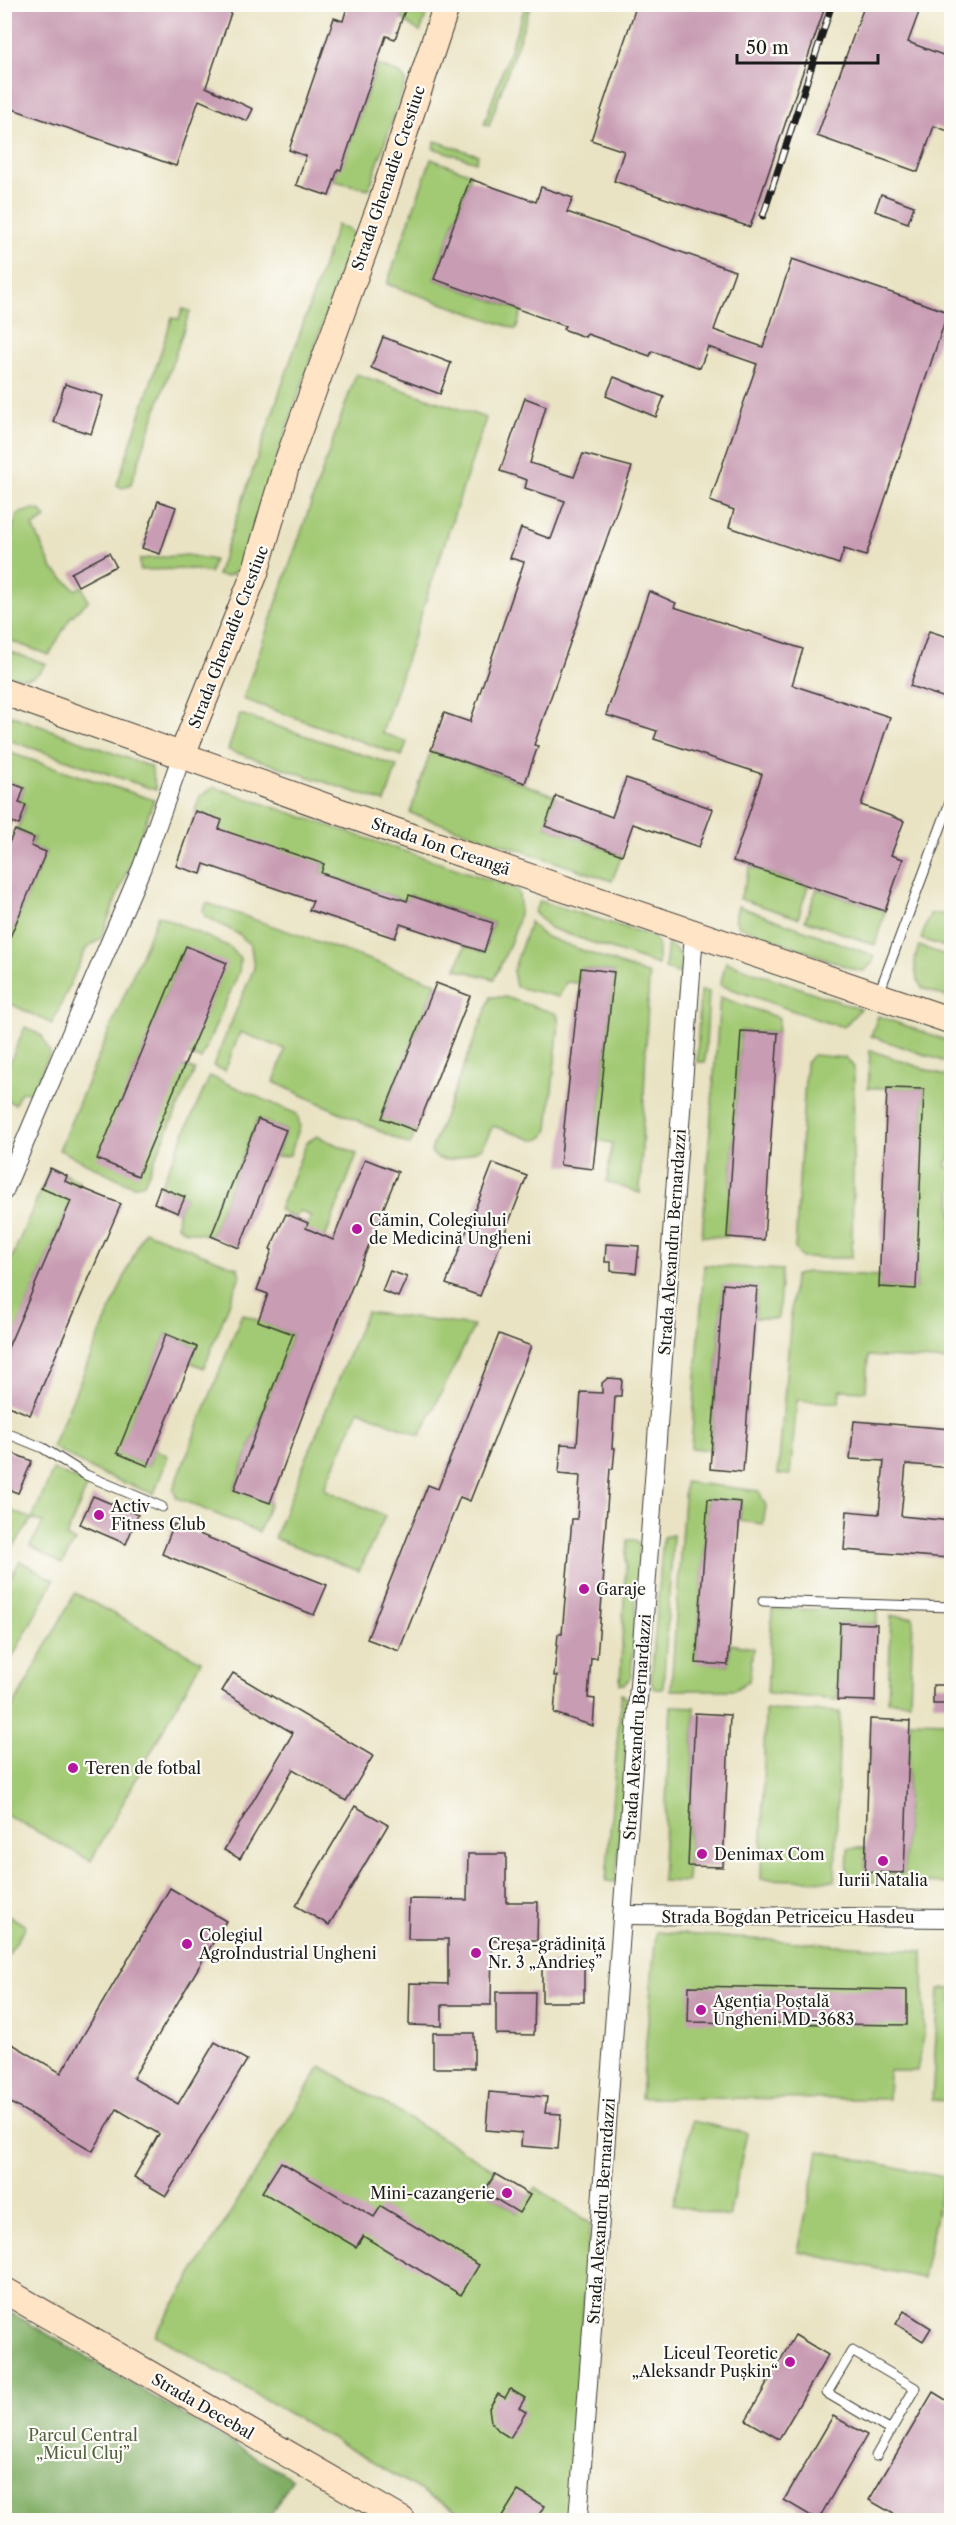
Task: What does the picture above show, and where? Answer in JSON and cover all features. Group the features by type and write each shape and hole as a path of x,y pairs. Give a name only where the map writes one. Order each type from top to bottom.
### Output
{"street":[{"name":"Strada Ghenadie Crestiuc","path":"4,1191 142,867 182,755 255,573 287,463 381,201 447,4"},
{"name":"Strada Ion Creangă","path":"4,693 383,827 951,1021"},
{"name":"Strada Alexandru Bernardazzi","path":"578,2520 694,933"},
{"name":"Strada Bogdan Petriceicu Hasdeu","path":"624,1915 951,1918"},
{"name":"Strada Decebal","path":"4,2290 394,2518"}],"lane":[{"path":"879,996 951,797"},
{"path":"4,1432 43,1448 86,1475 162,1507"},
{"path":"763,1601 951,1607"},
{"path":"876,2456 891,2431 915,2388 852,2350 827,2393 891,2431"}],"green space":[{"path":"526,4 531,5 489,126 484,124"},
{"path":"407,5 430,5 420,32 402,19"},
{"path":"377,65 399,73 406,81 369,189 334,181 338,169 341,169"},
{"path":"435,141 478,155 476,162 433,148"},
{"path":"431,159 471,174 434,279 522,311 516,329 387,284"},
{"path":"337,225 349,229 353,235 240,566 230,575 217,575"},
{"path":"183,309 190,311 131,484 122,488 117,485 172,318 179,319"},
{"path":"356,374 486,418 382,733 407,742 402,756 243,699"},
{"path":"34,509 41,511 46,518 33,526 52,568 76,590 82,586 88,601 70,618 49,655 5,639 5,557 17,514"},
{"path":"187,555 214,560 210,573 191,569 140,570 140,559"},
{"path":"4,650 46,664 33,677 17,678 5,674"},
{"path":"5,713 151,767 156,790 5,739"},
{"path":"240,714 397,766 385,802 228,750"},
{"path":"431,750 556,796 545,826 622,855 612,881 410,813"},
{"path":"4,751 154,800 101,938 86,949 52,1024 5,1001 5,949 46,852 31,846 34,838 15,830 26,806 19,803 24,788 5,780"},
{"path":"214,787 517,889 520,899 517,922 509,947 494,979 456,969 465,946 484,952 493,923 410,895 407,901 321,873 324,864 237,845 195,811 200,796"},
{"path":"750,867 808,886 798,918 740,899"},
{"path":"817,889 885,911 875,945 805,920"},
{"path":"540,901 652,936 658,943 658,965 550,928 534,912"},
{"path":"207,903 436,983 382,1117 416,1131 410,1145 274,1082 285,1049 240,1032 225,1071 213,1066 254,968 251,946 240,935 205,916 203,910"},
{"path":"738,906 875,956 864,971 856,970 739,926 735,919"},
{"path":"930,914 942,914 951,918 951,949 921,939"},
{"path":"158,915 230,947 240,958 239,972 201,1059 188,1055 186,946 98,1159 184,1066 195,1070 144,1183 133,1186 59,1150"},
{"path":"530,922 544,936 649,975 640,1193 607,1182 612,1143 596,1140 614,972 581,968 579,983 566,982 559,997 516,987 513,971"},
{"path":"668,943 681,955 681,974 665,969"},
{"path":"919,946 951,957 951,999 922,988 915,967"},
{"path":"726,962 860,1009 844,1027 822,1021 720,985"},
{"path":"700,991 709,992 705,1062 697,1062"},
{"path":"491,997 505,997 557,1014 559,1023 548,1129 543,1138 533,1140 493,1126 482,1148 455,1159 442,1159 431,1152 433,1145"},
{"path":"720,997 779,1018 778,1033 741,1031 727,1237 702,1236"},
{"path":"878,1016 951,1042 951,1064 871,1036"},
{"path":"25,1027 42,1036 50,1053 32,1093 21,1092 15,1104 5,1100 5,1073"},
{"path":"870,1050 951,1078 951,1156 945,1166 952,1169 951,1361 868,1356 866,1391 840,1390 839,1403 797,1400 790,1475 778,1474 794,1276 806,1272 880,1276 880,1287 916,1288 924,1089 868,1088"},
{"path":"813,1055 846,1058 854,1067 852,1258 802,1258 795,1249 806,1063"},
{"path":"210,1076 297,1114 300,1126 290,1155 276,1157 286,1130 258,1119 211,1236 186,1231 177,1226 178,1213 185,1197 160,1187"},
{"path":"317,1136 357,1154 311,1275 306,1228 311,1216 299,1211 295,1218 279,1210 307,1142"},
{"path":"50,1168 79,1181 5,1357 5,1274"},
{"path":"144,1231 238,1268 240,1276 204,1368 190,1362 197,1347 166,1334 118,1453 148,1466 155,1449 168,1456 154,1494 99,1473 52,1447"},
{"path":"704,1265 782,1270 778,1319 755,1318 757,1287 723,1285 711,1450 691,1448"},
{"path":"366,1312 474,1326 420,1436 359,1410 324,1489 385,1516 359,1571 274,1538"},
{"path":"242,1314 293,1334 234,1489 270,1503 259,1532 177,1498 173,1490"},
{"path":"53,1470 88,1484 66,1537 75,1541 62,1564 30,1546 43,1523 32,1519"},
{"path":"685,1482 759,1491 766,1506 763,1524 740,1521 741,1502 708,1500 696,1662 728,1665 730,1644 753,1648 749,1681 734,1690 671,1690"},
{"path":"5,1508 32,1519 14,1546 5,1540"},
{"path":"673,1535 663,1689 654,1689 651,1682 663,1537"},
{"path":"627,1540 635,1540 640,1546 631,1677 625,1684 620,1684"},
{"path":"20,1561 54,1580 5,1671 5,1587"},
{"name":"Teren de fotbal","path":"75,1593 201,1661 91,1861 5,1814 5,1722"},
{"path":"772,1609 877,1610 877,1624 840,1623 837,1700 767,1693"},
{"path":"891,1616 913,1617 910,1702 888,1701"},
{"path":"621,1694 625,1696 629,1704 616,1882 606,1881"},
{"path":"671,1706 695,1707 687,1882 662,1881"},
{"path":"765,1710 840,1712 835,1881 761,1879"},
{"path":"910,1721 951,1722 951,1884 847,1881 848,1848 866,1848 865,1872 904,1873"},
{"path":"5,1913 26,1926 5,1960"},
{"path":"656,1932 923,1951 924,2035 917,2071 889,2071 888,2099 641,2098"},
{"path":"939,1989 951,1989 951,2101 932,2100"},
{"path":"321,2066 495,2170 484,2191 518,2213 535,2187 590,2223 568,2520 471,2520 155,2335"},
{"path":"692,2121 747,2133 729,2217 673,2205"},
{"path":"819,2151 944,2177 923,2278 798,2252"},
{"name":"Parcul Central „Micul Cluj”","path":"5,2309 292,2479 268,2520 5,2520"}],"building":[{"path":"4,4 234,4 206,87 253,109 247,121 199,100 176,166 4,106"},
{"path":"348,4 407,4 395,39 386,36 341,170 338,169 329,196 296,185 306,156 289,150 334,18 343,21"},
{"path":"637,4 826,4 750,227 614,181 624,151 591,140"},
{"path":"865,4 922,4 908,42 951,58 951,132 934,126 918,172 817,136"},
{"path":"470,179 536,202 541,187 573,198 567,212 735,271 714,330 763,347 792,259 948,312 866,556 844,549 839,564 729,527 734,510 710,501 757,364 708,347 700,368 652,351 650,356 587,334 585,337 563,329 565,326 434,279"},
{"path":"881,194 914,206 908,223 875,211"},
{"path":"383,337 451,363 440,394 371,368"},
{"path":"614,377 664,397 656,417 606,396"},
{"path":"65,384 103,396 91,434 53,422"},
{"path":"525,398 546,406 530,463 574,477 583,454 632,467 534,745 538,746 525,783 431,750 444,713 470,722 524,562 510,558 521,528 551,539 565,501 525,488 527,480 500,471"},
{"path":"158,501 176,507 160,554 142,548"},
{"path":"109,553 116,566 78,586 71,573"},
{"path":"649,591 676,603 674,607 803,649 792,685 890,717 861,805 904,821 891,855 903,859 885,911 733,861 762,774 654,739 657,731 606,715"},
{"path":"929,631 951,638 951,700 910,686"},
{"path":"626,778 713,809 699,847 633,824 622,855 545,826 556,796 612,817"},
{"path":"4,780 24,788 19,803 26,805 19,825 12,822 6,837"},
{"path":"195,811 222,820 219,829 324,864 321,873 407,901 409,895 493,923 484,952 400,924 395,938 309,910 313,901 204,864 201,874 176,866"},
{"path":"15,830 34,838 31,846 46,852 5,949 4,853"},
{"path":"186,946 227,963 138,1176 97,1159"},
{"path":"581,968 614,972 593,1169 560,1165"},
{"path":"436,983 470,996 416,1131 382,1118"},
{"path":"741,1031 778,1033 764,1240 727,1237"},
{"path":"887,1088 924,1089 916,1289 879,1287"},
{"path":"258,1119 286,1130 239,1248 211,1236"},
{"path":"365,1159 398,1172 328,1347 270,1503 234,1490 293,1334 258,1321 268,1294 257,1290 272,1250 270,1249 286,1214 308,1223 306,1228 333,1240"},
{"path":"493,1163 527,1176 480,1296 446,1284"},
{"path":"50,1168 67,1176 65,1181 121,1204 30,1415 4,1404 4,1357 71,1201 41,1188"},
{"path":"160,1187 185,1197 178,1213 154,1203"},
{"path":"606,1244 639,1246 636,1273 611,1271 611,1262 605,1262"},
{"path":"390,1271 407,1277 398,1297 382,1291"},
{"path":"723,1284 757,1287 743,1472 710,1469"},
{"path":"166,1334 197,1347 148,1466 117,1453"},
{"path":"499,1334 531,1346 470,1501 460,1497 399,1651 367,1639 428,1485 438,1489"},
{"path":"608,1378 622,1379 621,1396 615,1396 612,1448 615,1448 613,1469 610,1469 597,1658 591,1658 588,1698 595,1699 593,1726 554,1713 557,1676 554,1676 558,1634 562,1634 572,1519 577,1519 580,1476 559,1474 561,1444 577,1445 581,1392 602,1393 602,1383"},
{"path":"854,1421 951,1429 951,1468 906,1464 901,1516 951,1521 948,1558 844,1550 847,1511 879,1514 884,1461 850,1459"},
{"path":"4,1450 32,1461 18,1493 4,1488"},
{"path":"93,1496 138,1515 126,1544 80,1524"},
{"path":"708,1499 741,1502 728,1665 696,1663"},
{"path":"174,1524 327,1585 314,1615 162,1554"},
{"path":"840,1623 877,1624 875,1701 837,1700"},
{"path":"233,1673 373,1756 346,1801 293,1769 240,1859 224,1850 293,1733 222,1691"},
{"path":"933,1685 951,1685 951,1704 933,1704"},
{"path":"695,1713 730,1715 723,1867 688,1866"},
{"path":"870,1719 910,1721 904,1873 865,1872"},
{"path":"355,1806 388,1825 329,1925 296,1906"},
{"path":"468,1854 506,1854 506,1902 538,1902 537,1940 492,1940 491,2005 442,2005 442,2026 409,2025 410,1983 448,1984 448,1939 408,1939 409,1899 467,1900"},
{"path":"170,1888 226,1921 133,2078 178,2104 215,2042 247,2060 166,2196 134,2177 159,2134 117,2109 93,2151 4,2099 4,2039 61,2073"},
{"path":"542,1963 584,1964 584,2002 542,2002"},
{"path":"689,1986 907,1990 907,2025 688,2022"},
{"path":"496,1992 535,1992 534,2035 496,2034"},
{"path":"433,2033 474,2033 474,2068 433,2068"},
{"path":"489,2092 547,2097 545,2113 561,2114 558,2149 521,2146 522,2133 486,2130"},
{"path":"281,2162 374,2217 381,2206 479,2265 461,2295 363,2236 356,2247 262,2192"},
{"name":"Mini-cazangerie","path":"495,2174 530,2195 519,2213 484,2192"},
{"path":"904,2311 931,2328 923,2341 896,2324"},
{"path":"795,2335 828,2355 779,2439 746,2420"},
{"path":"510,2389 525,2398 519,2408 526,2412 510,2438 491,2422 489,2408 498,2394 505,2398"},
{"path":"933,2392 951,2403 951,2520 904,2520 869,2500"},
{"path":"833,2416 867,2435 818,2520 784,2500"},
{"path":"518,2491 544,2506 536,2520 500,2520"}],"railway":[{"path":"763,216 832,4"}],"place":[{"name":"Cămin, Colegiului de Medicină Ungheni","path":"357,1229"},
{"name":"Activ Fitness Club","path":"99,1515"},
{"name":"Garaje","path":"584,1589"},
{"name":"Teren de fotbal","path":"73,1768"},
{"name":"Denimax Com","path":"702,1854"},
{"name":"Iurii Natalia","path":"883,1861"},
{"name":"Colegiul AgroIndustrial Ungheni","path":"187,1944"},
{"name":"Creșa-grădiniță Nr. 3 „Andrieș”","path":"476,1953"},
{"name":"Agenția Poștală Ungheni MD-3683","path":"701,2010"},
{"name":"Mini-cazangerie","path":"507,2193"},
{"name":"Liceul Teoretic „Aleksandr Pușkin“","path":"790,2362"}]}
